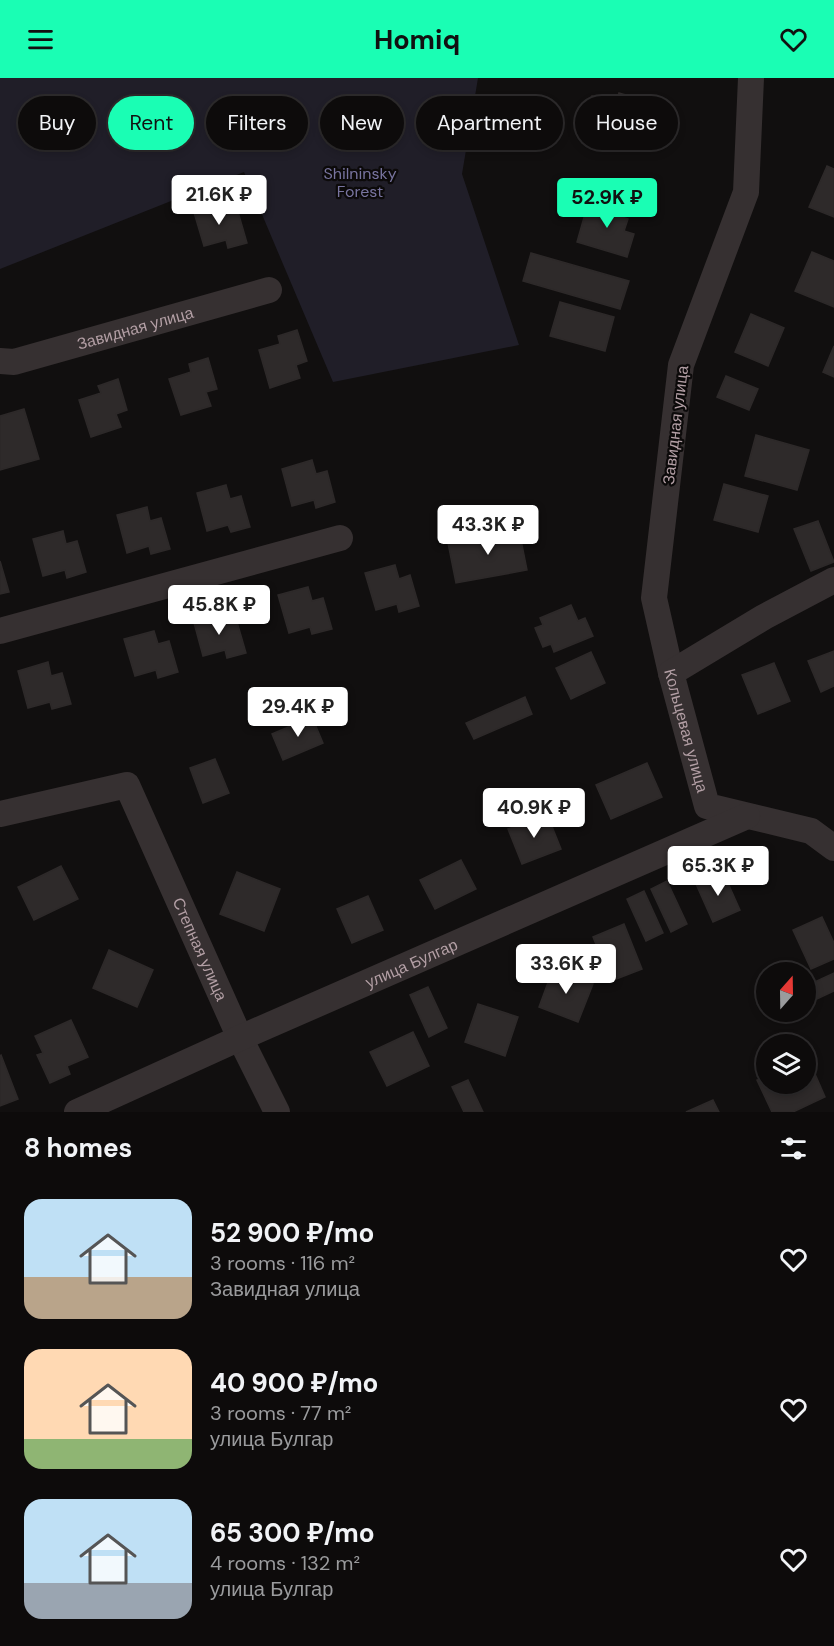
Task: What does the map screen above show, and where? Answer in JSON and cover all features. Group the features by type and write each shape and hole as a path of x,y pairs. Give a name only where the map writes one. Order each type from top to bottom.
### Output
{"street":[{"name":"Завидная улица","path":"671,673 654,598 681,365 746,192 751,78"},
{"name":"Завидная улица","path":"0,361 14,362 269,290"},
{"path":"0,631 340,538"},
{"name":"Кольцевая улица","path":"834,580 764,617 671,673 707,806 811,831 834,848"},
{"name":"Степная улица","path":"0,814 127,785 240,1038 277,1112"},
{"name":"улица Булгар","path":"77,1112 240,1038 747,816"}],"green space":[{"name":"Shilninsky Forest","path":"0,78 478,78 475,96 416,96 416,150 466,150 462,174 519,345 333,382 244,172 0,269"}],"building":[{"path":"827,166 834,169 834,217 809,207"},
{"path":"607,197 626,202 622,217 628,219 624,231 634,234 627,257 577,242 587,207 603,211"},
{"path":"223,201 227,215 238,212 247,243 228,248 226,240 204,246 193,209"},
{"path":"812,252 834,261 834,307 795,291"},
{"path":"531,253 629,281 620,309 523,281"},
{"path":"560,302 614,317 605,351 550,336"},
{"path":"751,314 784,328 768,366 735,352"},
{"path":"297,330 307,361 296,365 300,378 270,388 259,350 280,344 278,336"},
{"path":"834,346 834,377 823,372"},
{"path":"208,358 217,389 206,392 211,406 181,415 169,379 191,372 189,364"},
{"path":"726,376 758,389 749,410 717,397"},
{"path":"118,379 127,410 116,414 121,427 91,437 79,400 101,393 98,386"},
{"path":"24,409 39,459 0,470 0,416"},
{"path":"756,435 809,450 797,490 745,476"},
{"path":"312,460 316,474 327,471 335,502 316,508 314,500 292,506 282,469"},
{"path":"724,484 768,496 758,532 714,520"},
{"path":"226,485 230,499 241,496 250,527 231,532 228,525 207,531 197,493"},
{"path":"147,507 150,521 161,518 170,549 151,554 149,546 127,553 117,515"},
{"path":"818,521 834,562 811,571 794,529"},
{"path":"519,530 527,570 456,583 448,543"},
{"path":"63,531 66,544 77,541 86,572 67,578 65,570 43,576 33,539"},
{"path":"0,561 9,592 0,594"},
{"path":"395,565 399,579 410,575 419,606 399,612 397,604 376,610 365,573"},
{"path":"308,587 312,601 323,598 332,629 312,634 310,627 289,633 278,595"},
{"path":"571,605 578,621 585,618 593,636 554,652 551,644 543,647 535,628 543,625 540,618"},
{"path":"222,611 226,625 237,622 246,653 227,658 225,650 203,656 193,619"},
{"path":"154,631 158,644 169,641 178,672 158,678 156,670 135,676 124,639"},
{"path":"834,651 834,686 821,692 808,661"},
{"path":"591,652 605,683 571,699 556,668"},
{"path":"48,662 51,676 62,673 71,704 52,709 50,702 28,708 18,671"},
{"path":"774,663 790,701 758,714 742,675"},
{"path":"525,697 532,714 474,739 466,723"},
{"path":"312,717 323,743 283,760 272,734"},
{"path":"215,759 229,793 203,803 190,768"},
{"path":"647,763 662,797 611,819 596,785"},
{"path":"547,814 561,849 522,864 508,829"},
{"path":"461,860 476,889 435,909 420,880"},
{"path":"61,866 78,899 34,920 18,887"},
{"path":"237,872 280,889 264,931 220,914"},
{"path":"723,872 740,910 713,922 696,884"},
{"path":"667,881 687,924 671,932 651,889"},
{"path":"644,891 663,933 646,941 627,899"},
{"path":"368,896 383,930 352,943 337,909"},
{"path":"822,917 834,943 834,959 816,967 816,962 808,962 793,930"},
{"path":"624,924 642,969 611,981 593,937"},
{"path":"109,950 153,970 137,1007 93,988"},
{"path":"553,969 593,984 578,1022 539,1007"},
{"path":"834,973 834,991 816,999 816,981"},
{"path":"428,987 447,1028 429,1037 410,995"},
{"path":"478,1004 518,1017 505,1056 465,1042"},
{"path":"71,1020 88,1057 67,1066 70,1074 50,1083 37,1055 43,1053 35,1036"},
{"path":"413,1032 429,1066 387,1086 370,1052"},
{"path":"0,1056 18,1099 0,1106"},
{"path":"816,1076 825,1097 793,1112 772,1112 764,1094 816,1094"},
{"path":"468,1080 483,1112 464,1112 452,1087"},
{"path":"713,1100 719,1112 686,1112"}]}
